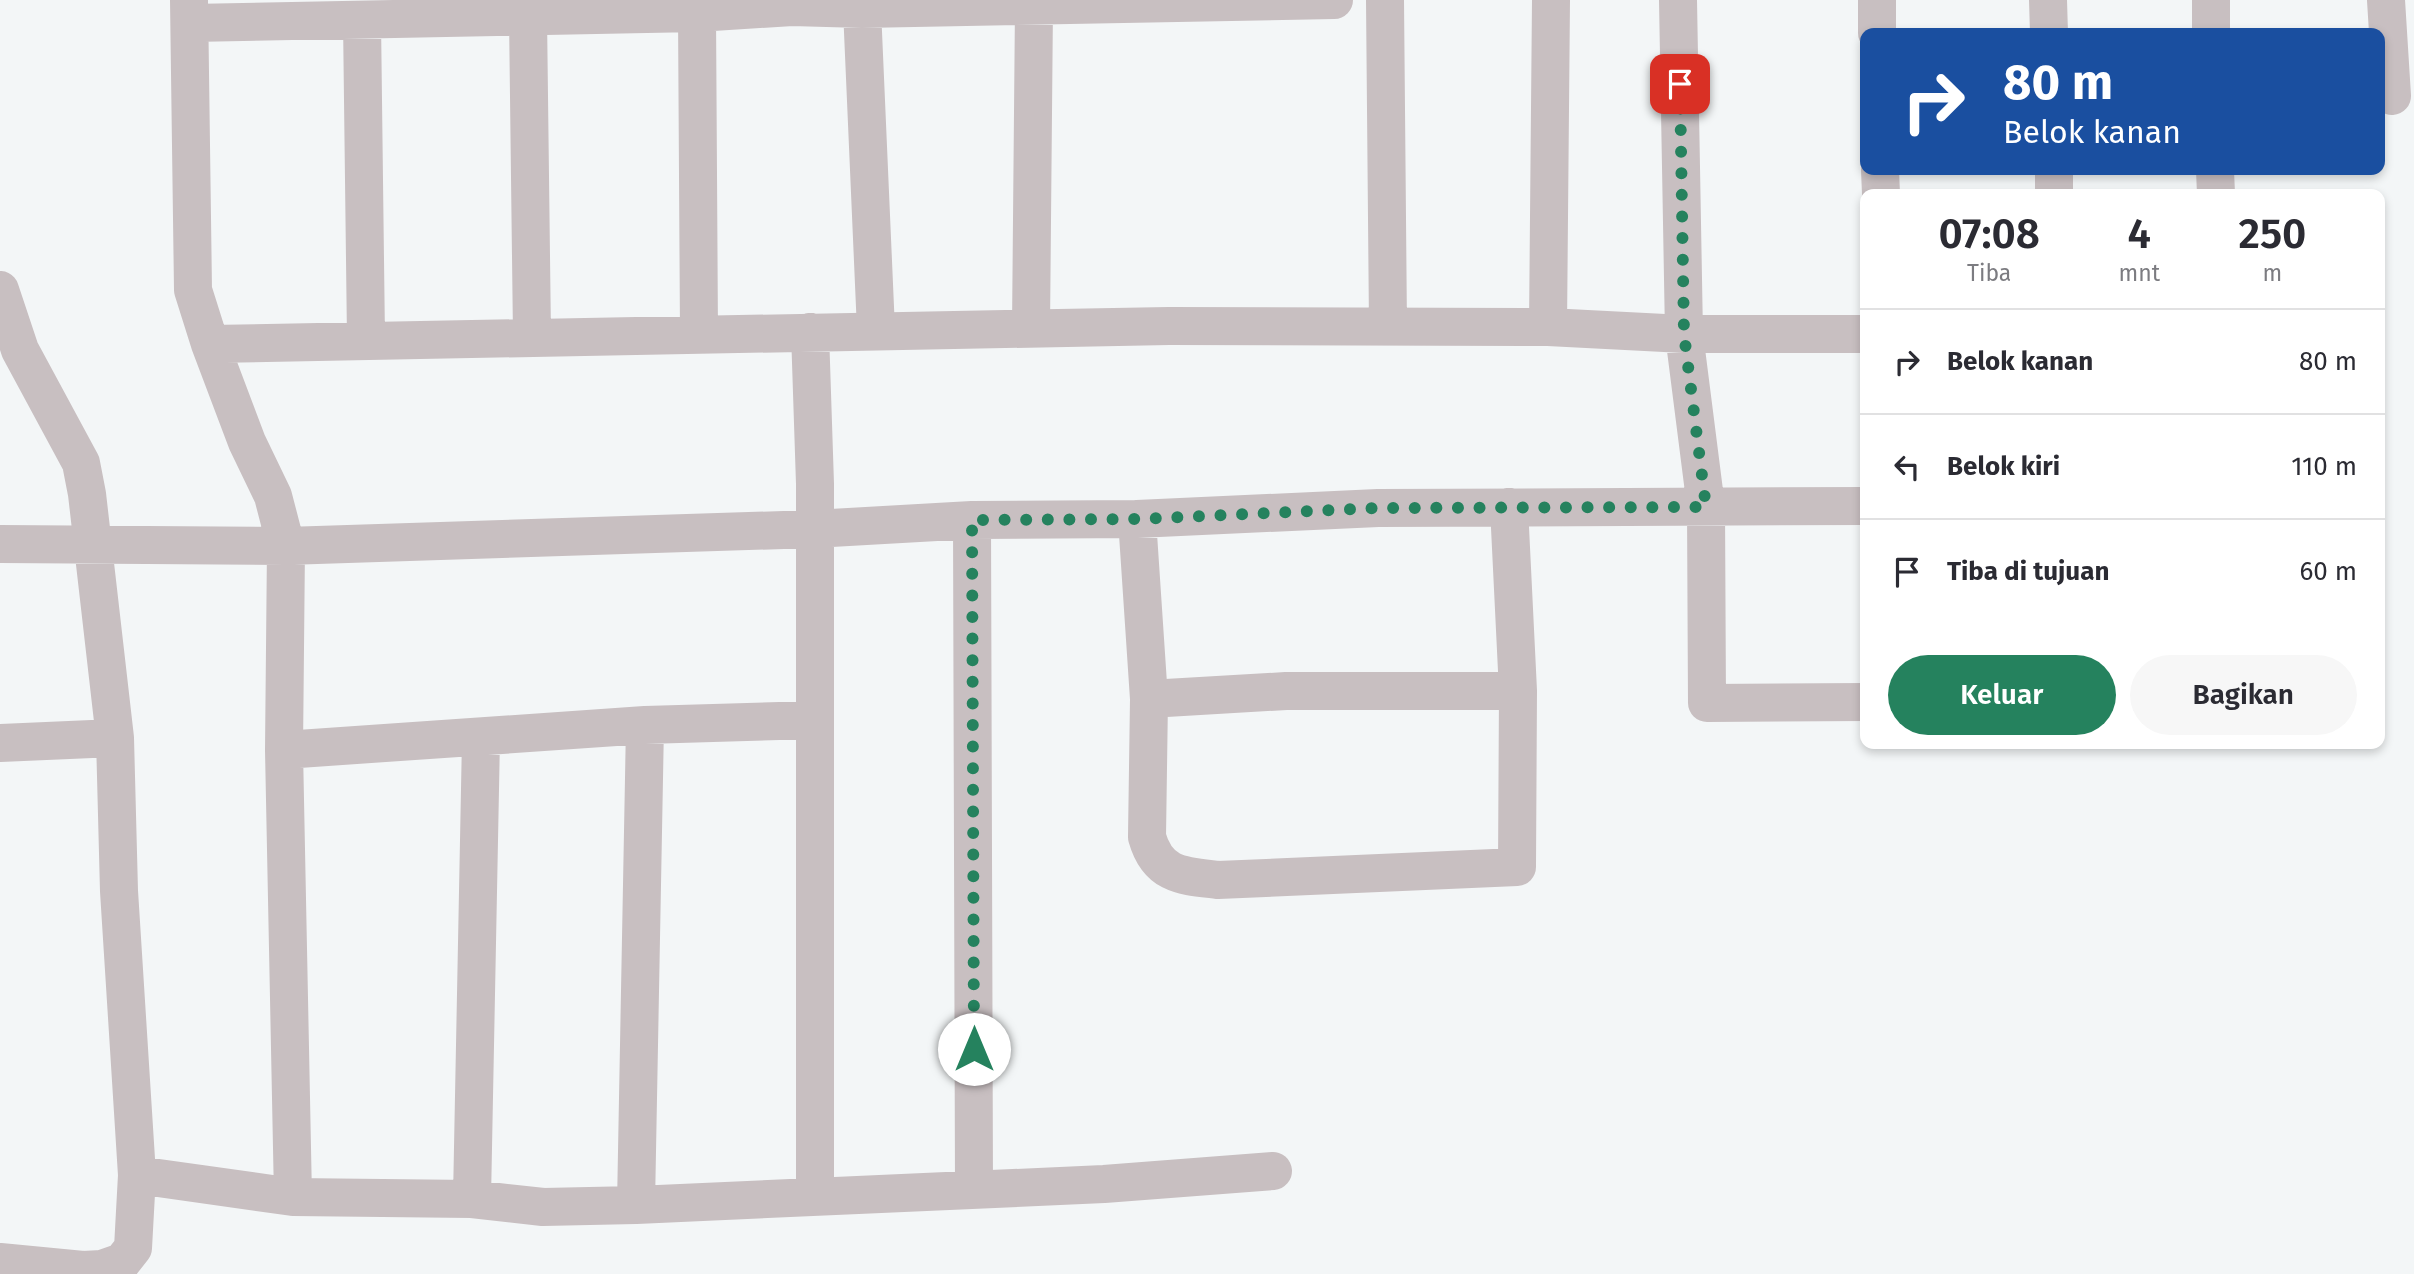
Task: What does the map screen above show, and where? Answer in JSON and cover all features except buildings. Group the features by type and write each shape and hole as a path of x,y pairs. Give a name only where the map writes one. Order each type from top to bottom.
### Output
{"street":[{"path":"293,1197 284,750 286,546 272,496 247,442 193,290 190,12 362,20 697,13 792,4 862,9 1334,0"},
{"path":"1385,0 1388,327"},
{"path":"1548,327 1551,0"},
{"path":"1678,0 1684,334 1706,507 1707,703 1860,702"},
{"path":"1877,0 1877,28"},
{"path":"2048,0 2049,28"},
{"path":"2211,0 2211,28"},
{"path":"2386,0 2395,96"},
{"path":"1031,328 1034,5"},
{"path":"862,9 876,330"},
{"path":"697,13 699,334"},
{"path":"528,16 532,336"},
{"path":"362,20 366,340"},
{"path":"0,290 20,350 14,366 81,463 94,544 115,738 131,1234"},
{"path":"210,344 1031,328 1548,327 1684,334 1860,334"},
{"path":"810,332 815,484 815,1195"},
{"path":"0,544 286,546 813,529 972,520 1137,519 1378,508 1860,506"},
{"path":"1137,519 1149,699 1147,837 1152,852 1164,868 1185,876 1219,880 1517,867 1518,691 1509,507"},
{"path":"972,520 974,1188"},
{"path":"1149,699 1286,691 1518,691"},
{"path":"284,750 645,726 814,720"},
{"path":"636,1205 645,726"},
{"path":"0,743 115,738"},
{"path":"472,1199 481,738"},
{"path":"0,1262 83,1270 102,1269 131,1234 293,1197 472,1199 543,1207 636,1205 1104,1184 1273,1171"}],"route":[{"path":"974,1049 972,520 1137,519 1378,508 1706,507 1684,334 1680,84"}]}
